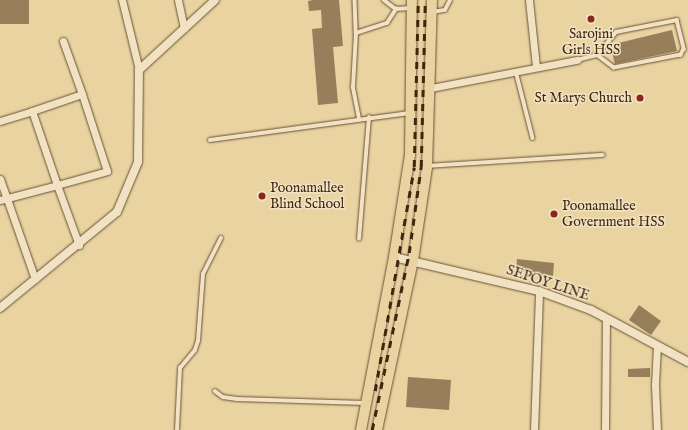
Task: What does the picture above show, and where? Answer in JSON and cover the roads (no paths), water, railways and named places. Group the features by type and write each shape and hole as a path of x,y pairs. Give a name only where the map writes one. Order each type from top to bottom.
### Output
{"main road":[{"path":"377,430 413,260 427,166 431,88 432,0"},
{"path":"361,430 394,257 410,156 412,4"}],"street":[{"path":"0,308 79,245 117,212 138,162 139,70 122,0"},
{"path":"178,0 184,28"},
{"path":"139,70 215,0"},
{"path":"529,0 536,67"},
{"path":"3,199 107,172 63,40"},
{"path":"431,88 577,60"},
{"path":"0,121 82,94"},
{"path":"32,111 79,245"},
{"path":"0,179 3,199 35,279"},
{"name":"SEPOY LINE","path":"394,257 413,260 539,291 590,310 606,321 688,362"},
{"path":"534,430 539,291"},
{"path":"605,430 606,321"},
{"path":"658,346 655,385 658,430"}],"lane":[{"path":"355,0 356,33 353,87 359,119"},
{"path":"384,0 396,9"},
{"path":"432,12 445,10 450,0"},
{"path":"356,33 387,23 396,9 412,4"},
{"path":"577,60 597,55 616,32 677,20 684,49 681,55 614,68 597,55"},
{"path":"516,71 533,138"},
{"path":"210,140 411,112"},
{"path":"359,239 369,117"},
{"path":"427,166 603,155"},
{"path":"177,430 180,368 195,350 198,341 203,274 221,238"},
{"path":"215,390 223,397 237,399 365,403"}],"railway":[{"path":"375,391 414,167 418,0"},
{"path":"372,430 409,253 421,167 425,0"}],"place":[{"name":"Sarojini Girls HSS","path":"591,19"},
{"name":"St Marys Church","path":"640,98"},
{"name":"Poonamallee Blind School","path":"262,196"},
{"name":"Poonamallee Government HSS","path":"554,214"}]}
